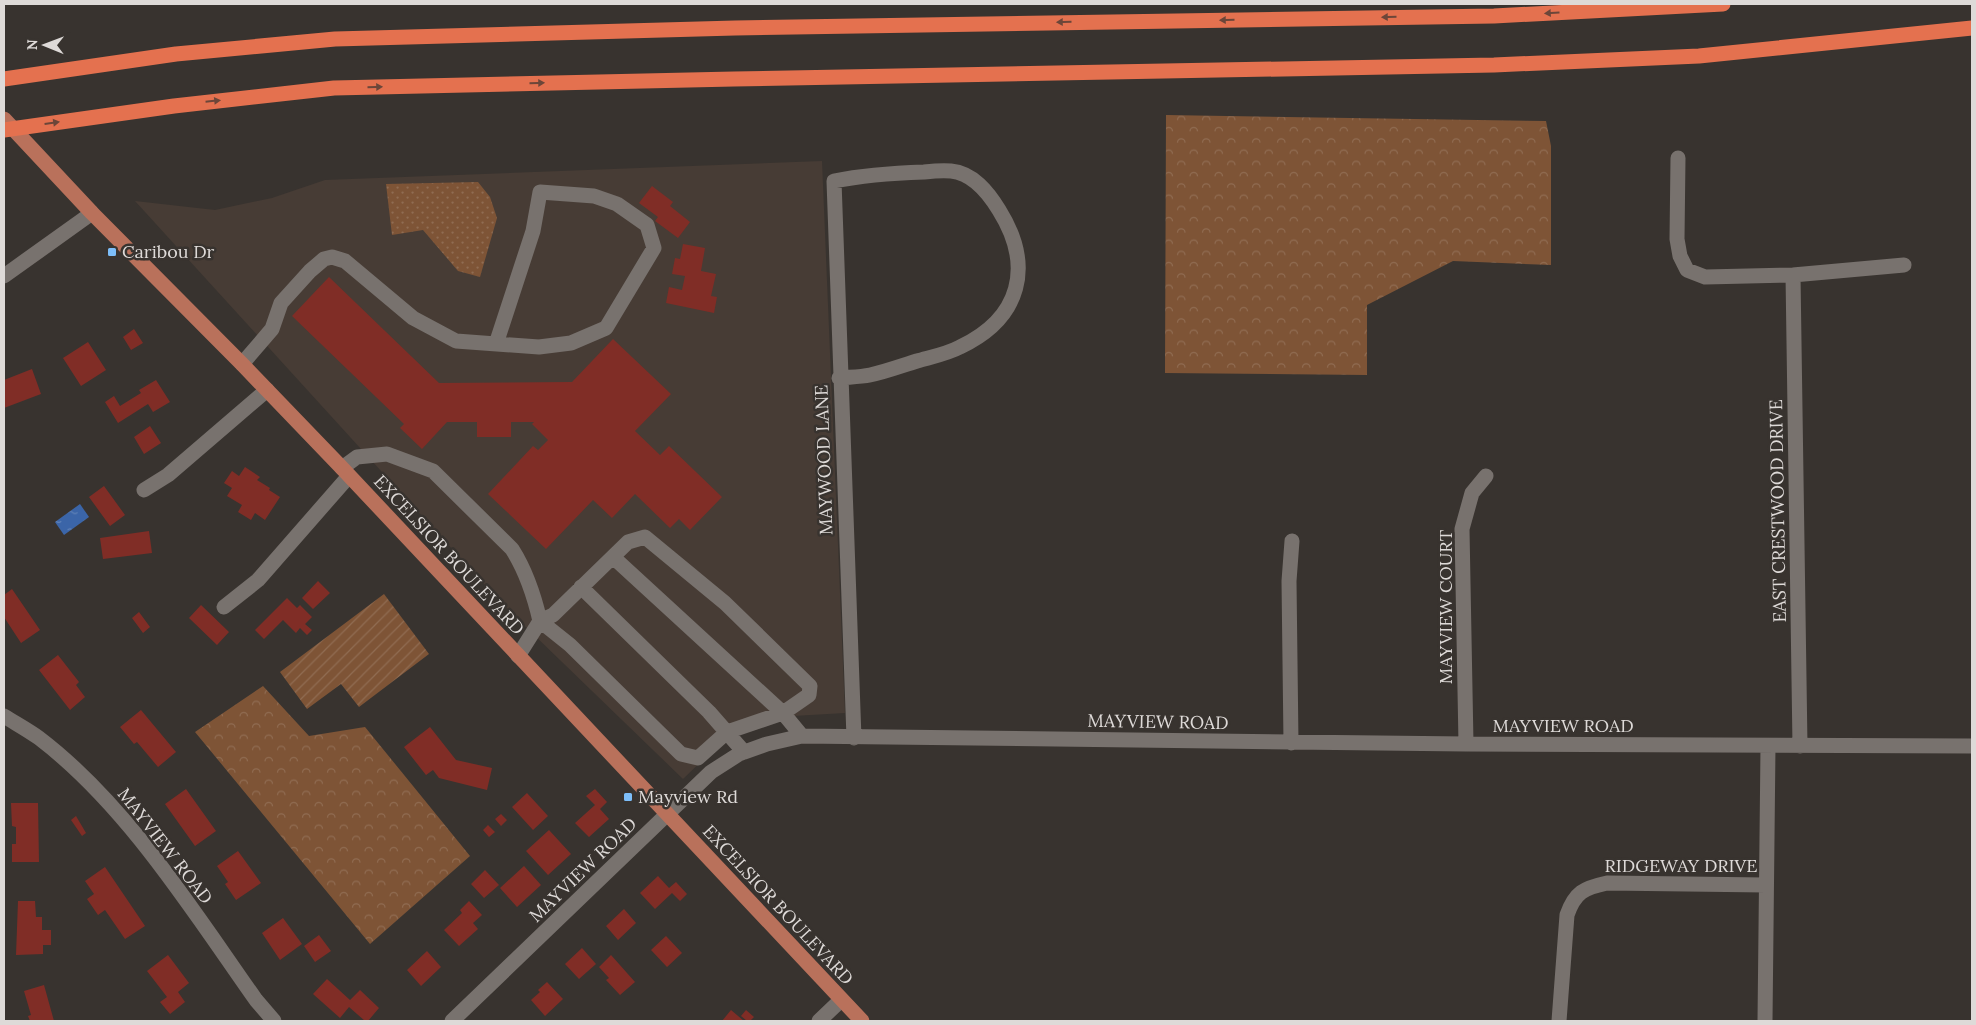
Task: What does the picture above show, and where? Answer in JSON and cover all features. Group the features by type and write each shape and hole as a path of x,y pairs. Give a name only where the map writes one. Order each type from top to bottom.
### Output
{"highway":[{"path":"4,79 176,54 335,39 735,28 1494,16 1722,4"},
{"path":"4,130 174,106 334,88 789,77 1494,65 1699,56 1972,28"}],"main road":[{"name":"EXCELSIOR BOULEVARD","path":"4,119 92,213 268,390 862,1021"}],"street":[{"path":"1678,158 1677,239 1680,256 1687,270 1705,277 1793,275 1904,265"},
{"name":"MAYWOOD LANE","path":"839,378 869,376 958,348 989,330 1002,315 1019,279 1018,261 1015,241 1005,220 983,186 968,177 951,171 860,176 834,180 839,378 854,738"},
{"path":"242,364 272,329 281,303 310,271 324,259 332,257 346,261 413,318 456,341 496,344 539,347 571,343 606,328 654,248 647,225 617,204 594,196 540,192 533,231 496,344"},
{"path":"4,276 92,213"},
{"name":"EAST CRESTWOOD DRIVE","path":"1793,275 1800,746"},
{"path":"144,490 168,475 268,390"},
{"path":"224,608 258,580 357,457 387,454 434,470 512,548 521,563 534,596 540,621 570,645 682,754 698,758 727,732 783,713 809,695 810,686 725,603 645,537 628,542 553,615 540,621 518,656"},
{"name":"MAYVIEW COURT","path":"1466,744 1462,529 1472,493 1486,476"},
{"path":"1291,742 1289,581 1292,541"},
{"path":"612,557 783,713 802,736"},
{"path":"581,587 709,712 744,752"},
{"name":"MAYVIEW ROAD","path":"4,716 39,738 87,781 114,811 156,859 256,1000 274,1021"},
{"name":"MAYVIEW ROAD","path":"452,1021 711,772 744,752 767,744 802,736 1466,744 1972,746"},
{"path":"1765,1021 1768,746"},
{"name":"RIDGEWAY DRIVE","path":"1559,1021 1567,915 1572,902 1581,891 1607,882 1766,885"},
{"path":"819,1021 841,1000"}],"shaded area":[{"path":"822,161 845,713 793,716 750,729 712,751 683,779 504,606 135,201 215,210 272,198 325,180"}],"green space":[{"path":"1166,115 1546,121 1551,146 1551,265 1453,261 1367,305 1367,375 1165,373"},
{"path":"478,182 490,197 497,218 480,277 458,271 423,230 392,235 386,184"},
{"path":"384,594 429,654 359,707 341,684 307,709 280,672"},
{"path":"263,686 309,736 365,727 470,856 370,944 195,732"}],"water":[{"path":"80,504 89,517 64,535 55,522"}],"building":[{"path":"652,186 673,202 670,206 690,222 678,238 655,221 658,217 639,203"},
{"path":"683,244 705,248 701,271 716,274 711,296 717,297 714,313 666,303 669,287 682,290 685,276 672,274 675,258 680,259"},
{"path":"329,277 439,383 572,382 613,339 671,394 635,431 660,455 669,446 722,497 690,530 679,519 670,528 635,494 612,518 593,500 546,549 488,494 533,446 538,450 548,440 532,424 534,422 511,422 511,437 477,437 477,422 447,422 422,449 400,428 404,424 292,316"},
{"path":"134,329 143,343 131,350 123,337"},
{"path":"88,342 106,370 81,386 63,358"},
{"path":"32,369 41,394 4,408 4,380"},
{"path":"156,380 170,402 153,412 148,404 118,423 105,402 114,396 120,406 141,393 139,390"},
{"path":"150,426 161,443 144,454 134,437"},
{"path":"245,467 260,477 257,480 280,497 265,520 255,513 251,520 238,512 242,505 227,496 232,488 224,483 232,471 239,476"},
{"path":"104,486 125,515 110,526 89,497"},
{"path":"149,531 152,553 103,559 100,538"},
{"path":"318,581 330,593 313,609 302,598"},
{"path":"12,589 40,630 21,643 4,617 4,595"},
{"path":"287,598 297,608 300,605 312,617 305,624 312,630 307,635 300,628 296,633 283,620 264,639 255,630"},
{"path":"201,605 229,632 217,645 189,618"},
{"path":"139,612 150,627 143,633 132,618"},
{"path":"58,655 79,682 76,685 85,697 70,710 39,670"},
{"path":"141,710 176,752 158,767 137,742 134,744 120,727"},
{"path":"430,727 456,760 492,768 487,790 439,778 433,770 426,775 404,747"},
{"path":"186,789 216,831 195,846 165,804"},
{"path":"595,789 607,802 600,809 609,819 589,837 575,823 595,805 586,796"},
{"path":"527,793 548,816 533,830 512,807"},
{"path":"11,803 38,803 39,862 12,862 12,844 16,844 16,827 12,826"},
{"path":"501,814 507,820 501,826 495,819"},
{"path":"76,816 86,833 82,836 71,820"},
{"path":"488,825 495,832 489,837 483,830"},
{"path":"549,830 571,854 548,875 526,851"},
{"path":"238,851 261,883 236,900 225,884 228,882 217,866"},
{"path":"524,866 541,885 517,907 500,888"},
{"path":"105,867 145,926 125,939 105,910 98,915 87,899 94,894 85,881"},
{"path":"485,870 499,885 484,898 471,884"},
{"path":"658,876 669,888 676,882 687,894 680,901 672,893 655,909 640,893"},
{"path":"18,901 35,901 36,917 42,917 42,930 51,930 51,945 43,945 43,954 16,955"},
{"path":"469,901 482,915 473,923 478,929 459,946 444,930 462,913 460,910"},
{"path":"624,909 636,923 618,940 606,926"},
{"path":"283,918 302,944 280,960 262,933"},
{"path":"319,935 331,951 315,962 304,946"},
{"path":"666,936 682,953 667,967 651,950"},
{"path":"582,948 596,964 579,979 565,964"},
{"path":"427,951 441,967 421,986 407,970"},
{"path":"168,955 189,983 178,992 185,1002 170,1014 160,1002 167,997 147,971"},
{"path":"611,955 635,982 620,995 606,980 609,978 599,967"},
{"path":"327,979 350,1000 360,990 379,1008 368,1021 365,1021 349,1007 340,1018 313,994"},
{"path":"547,982 563,999 545,1016 531,1000"},
{"path":"44,985 54,1021 30,1021 28,1016 31,1015 24,991"},
{"path":"731,1010 744,1021 722,1021"},
{"path":"746,1010 754,1017 750,1021 741,1016"}],"place":[{"name":"Caribou Dr","path":"112,252"},
{"name":"Mayview Rd","path":"628,797"}]}
